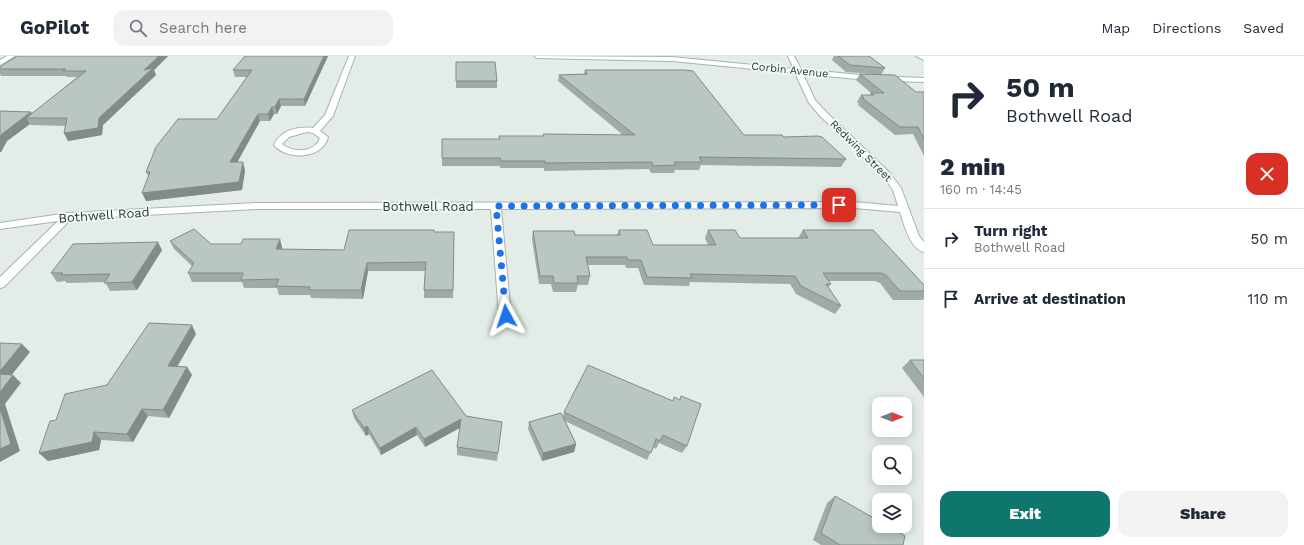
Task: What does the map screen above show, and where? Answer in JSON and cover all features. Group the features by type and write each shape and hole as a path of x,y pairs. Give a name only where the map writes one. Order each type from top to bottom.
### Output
{"street":[{"path":"0,63 12,56"},
{"path":"315,131 329,116 352,56"},
{"name":"Corbin Avenue","path":"537,56 672,59 869,78 924,80"},
{"name":"Redwing Street","path":"791,56 812,101 822,114 886,174 898,190 914,237 924,249"},
{"path":"919,56 924,58"},
{"path":"307,130 315,131 324,137 324,142 314,150 292,152 281,149 278,145 279,141 283,137 290,133 307,130"},
{"name":"Bothwell Road","path":"0,226 68,216 257,206 854,205 904,209"},
{"path":"496,206 506,316"},
{"path":"0,284 68,216"}],"building":[{"path":"17,56 159,56 144,70 153,68 99,118 98,128 64,133 67,118 26,118 86,71 63,71 66,69 0,69 0,67"},
{"path":"245,56 324,56 304,99 279,99 275,107 272,107 268,114 258,114 230,162 243,162 239,182 142,193 150,172 146,172 156,147 178,119 217,119 252,70 233,70"},
{"path":"838,56 869,56 885,68 850,65"},
{"path":"456,62 495,62 497,81 456,81"},
{"path":"585,70 693,71 744,135 782,135 784,137 818,136 822,137 846,159 699,157 702,162 674,162 676,165 653,166 652,162 545,163 545,161 501,161 500,158 442,158 442,139 500,139 499,136 544,136 543,134 635,135 559,75 587,74"},
{"path":"860,74 895,75 916,92 924,92 924,139 918,127 900,127 862,98 864,98 861,95 884,93"},
{"path":"0,111 31,112 0,137"},
{"path":"194,229 211,244 241,244 243,239 280,239 276,249 344,250 349,230 434,230 434,232 454,232 453,290 424,290 426,262 367,263 361,290 309,290 310,287 276,286 279,279 241,280 243,273 188,273 194,263 170,241"},
{"path":"619,230 647,230 653,245 716,245 708,230 735,230 740,238 808,238 803,230 873,230 924,285 924,291 900,291 886,275 881,273 823,273 831,284 826,284 841,306 801,286 795,276 690,274 692,278 647,277 641,260 628,260 627,257 586,257 590,276 577,276 578,283 554,283 553,276 540,276 533,231 574,231 575,235 620,235"},
{"path":"158,242 132,282 104,283 110,274 61,275 63,273 51,273 73,244"},
{"path":"149,323 192,325 168,366 187,367 163,410 142,409 127,434 94,432 92,442 39,453 50,421 56,420 65,394 107,385"},
{"path":"0,343 22,344 0,371"},
{"path":"910,360 924,360 924,378"},
{"path":"588,365 673,401 674,397 680,400 681,396 701,404 687,446 663,435 660,441 656,439 651,453 564,412"},
{"path":"432,370 466,416 502,422 498,453 457,447 461,419 424,439 416,427 380,448 367,426 364,428 352,410"},
{"path":"0,374 13,375 0,392"},
{"path":"0,408 11,444 0,449"},
{"path":"561,413 576,444 543,453 529,422"},
{"path":"835,496 872,517 872,533 900,533 905,536 903,545 840,545 821,533"}],"route":[{"path":"506,316 496,206 839,205"}]}
